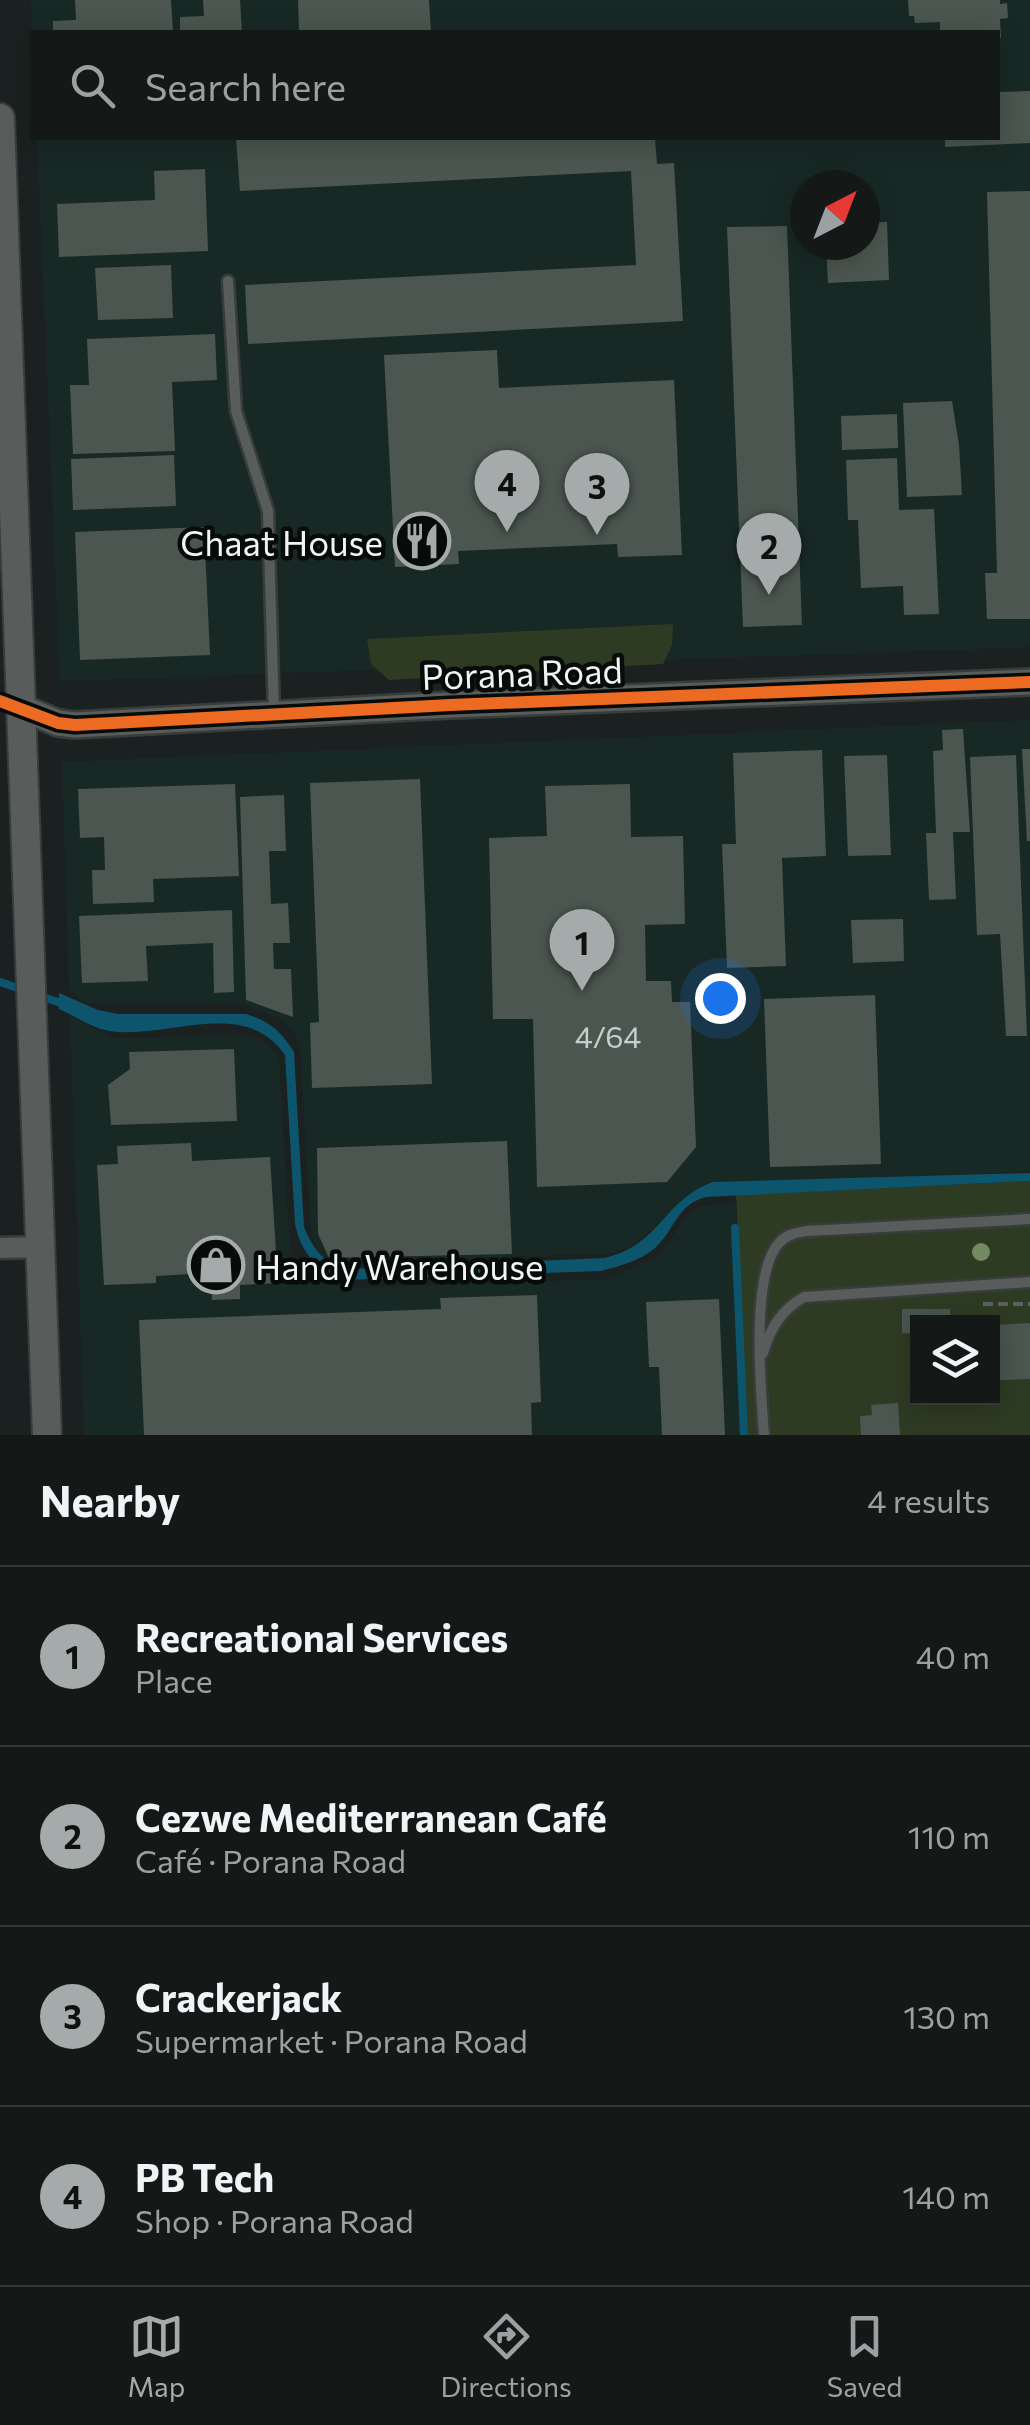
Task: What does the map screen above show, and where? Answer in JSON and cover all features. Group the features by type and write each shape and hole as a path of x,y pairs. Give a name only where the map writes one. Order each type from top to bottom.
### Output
{"main road":[{"path":"0,118 10,704 29,986 47,1435"}],"street":[{"name":"Porana Road","path":"10,704 58,723 75,725 450,705 1030,682"},
{"path":"0,1248 40,1246"}],"lane":[{"path":"228,281 236,411 268,512 274,716"},
{"path":"764,1435 760,1327 772,1253 790,1234 1030,1219"},
{"path":"759,1366 770,1330 794,1303 813,1296 1030,1282"}],"shaded area":[{"path":"31,0 1030,0 1030,647 60,681 37,140 1000,140 1000,30 32,30"},
{"path":"1030,720 1030,1171 713,1182 684,1197 633,1245 613,1253 333,1263 320,1253 311,1235 300,1046 294,1032 279,1018 241,1003 85,1003 69,988 62,762"},
{"path":"70,1016 113,1038 245,1035 259,1038 269,1046 279,1059 290,1252 319,1281 336,1286 606,1279 658,1257 688,1213 701,1206 736,1203 748,1435 84,1435"}],"green space":[{"path":"673,624 672,645 663,664 389,680 371,664 367,639"},
{"path":"1030,1181 1030,1435 748,1435 736,1195"}],"water":[{"path":"59,993 118,1014 246,1014 279,1033 294,1052 304,1227 320,1254 348,1269 604,1258 638,1243 683,1199 713,1182 1030,1173 1030,1181 706,1197 689,1205 649,1253 601,1271 345,1280 311,1259 298,1234 285,1055 268,1037 227,1024 109,1031 59,1009"}],"building":[{"path":"75,0 171,0 173,30 53,30 53,21 76,20"},
{"path":"203,0 240,0 242,30 180,30 180,17 204,16"},
{"path":"298,0 429,0 431,30 299,30"},
{"path":"908,0 1000,0 1000,4 1007,3 1008,18 1000,19 1001,38 1000,38 1000,30 940,30 940,22 915,23 914,16 909,16"},
{"path":"1030,91 1030,143 945,147 945,140 1000,140 1000,92"},
{"path":"236,140 655,140 657,164 674,163 683,321 248,344 245,285 636,265 631,171 240,191"},
{"path":"205,169 208,251 59,257 57,204 155,200 154,171"},
{"path":"1030,191 1030,619 987,619 985,573 997,573 987,192"},
{"path":"880,222 887,222 889,280 828,283 827,260 880,260"},
{"path":"787,226 802,625 743,627 727,227"},
{"path":"171,265 173,318 98,320 95,268"},
{"path":"215,334 217,380 172,382 175,451 73,454 70,385 89,385 87,339"},
{"path":"497,350 499,388 674,380 682,555 618,557 617,544 458,551 459,564 395,567 384,355"},
{"path":"952,401 962,495 907,497 903,403"},
{"path":"897,414 898,448 842,450 841,416"},
{"path":"174,455 176,506 73,510 71,459"},
{"path":"897,458 899,510 934,509 939,614 904,615 903,586 861,588 858,520 848,520 846,460"},
{"path":"204,527 210,655 80,660 75,532"},
{"path":"963,729 970,832 953,832 956,899 929,900 926,833 936,833 933,751 943,750 942,730"},
{"path":"1022,749 1030,749 1030,841 1027,841"},
{"path":"822,750 826,856 782,858 786,966 727,968 722,844 736,844 733,753"},
{"path":"887,755 891,855 848,856 844,756"},
{"path":"1016,755 1027,1036 1006,1036 1000,934 977,935 970,757"},
{"path":"420,779 432,1084 312,1088 310,1023 319,1022 310,783"},
{"path":"235,784 239,876 153,879 154,902 93,904 92,870 105,870 104,837 80,838 78,789"},
{"path":"630,784 631,837 683,836 685,924 645,925 646,981 671,981 672,1002 690,1002 696,1147 667,1182 537,1187 533,1019 493,1019 489,838 547,836 545,786"},
{"path":"284,795 286,851 269,851 271,904 288,903 290,943 273,943 274,969 291,969 293,1017 246,1000 240,797"},
{"path":"232,910 234,992 214,993 213,943 146,946 148,981 82,983 79,916"},
{"path":"903,919 904,961 853,963 851,920"},
{"path":"875,995 881,1164 770,1167 764,999"},
{"path":"234,1049 237,1121 111,1125 108,1085 130,1069 129,1052"},
{"path":"507,1141 512,1254 329,1258 318,1234 317,1148"},
{"path":"191,1143 192,1161 270,1157 278,1283 240,1285 240,1299 212,1300 210,1273 156,1276 156,1283 104,1285 97,1165 118,1164 117,1146"},
{"path":"537,1295 541,1402 531,1403 532,1435 144,1435 139,1320 441,1309 440,1298"},
{"path":"719,1299 725,1435 662,1435 659,1367 649,1367 646,1302"},
{"path":"902,1309 950,1309 950,1315 910,1315 910,1334 902,1333"},
{"path":"1030,1323 1030,1379 1000,1380 1000,1325"},
{"path":"898,1403 900,1435 861,1435 860,1416 872,1415 871,1405"}],"waterway":[{"path":"0,982 24,990"},
{"path":"37,995 67,1005"},
{"path":"735,1228 744,1435"}],"cycle path":[{"path":"0,701 58,723 75,725 450,705 1030,682"}],"place":[{"name":"PB Tech","path":"507,532"},
{"name":"Crackerjack","path":"597,535"},
{"name":"Chaat House","path":"422,541"},
{"name":"Cezwe Mediterranean Café","path":"769,595"},
{"name":"Recreational Services","path":"582,991"},
{"name":"Handy Warehouse","path":"216,1265"}]}
